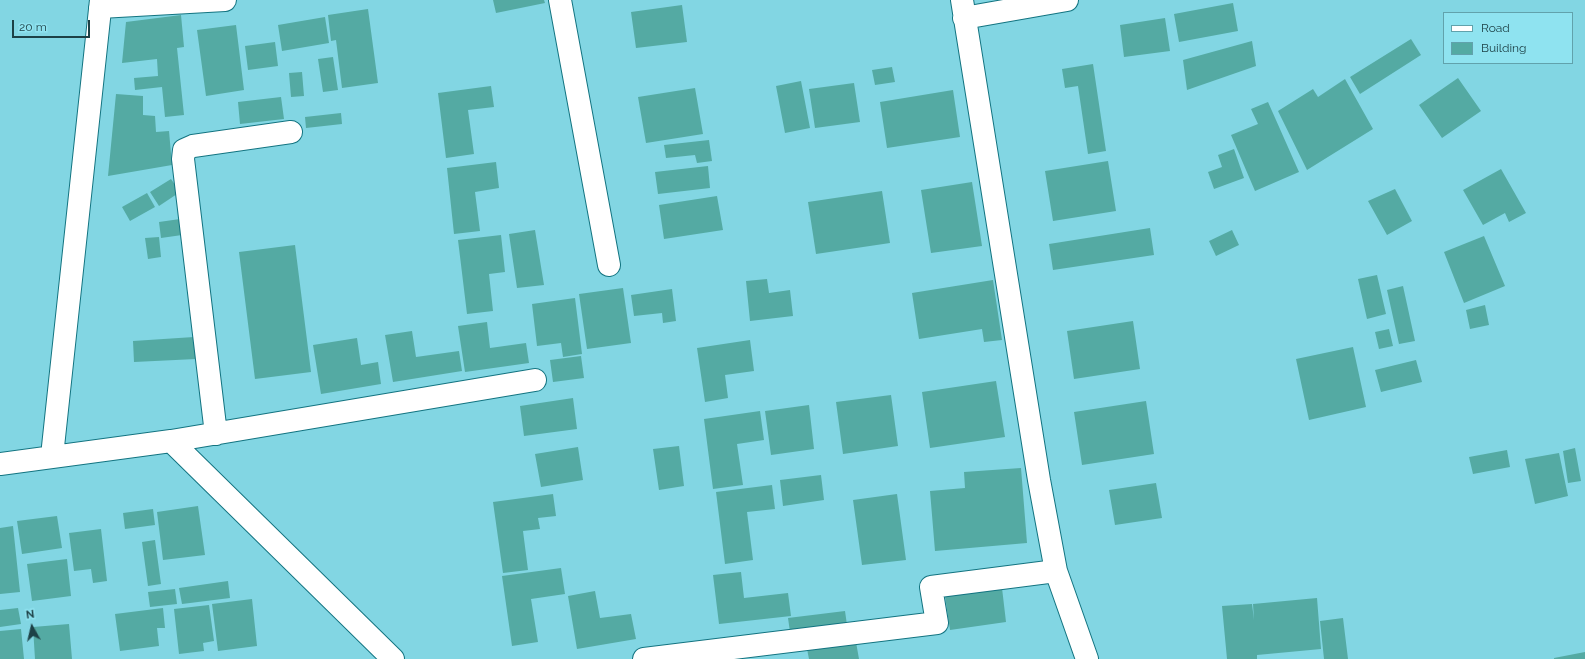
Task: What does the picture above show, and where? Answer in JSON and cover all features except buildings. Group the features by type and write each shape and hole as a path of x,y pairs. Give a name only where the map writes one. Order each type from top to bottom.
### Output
{"street":[{"path":"52,456 100,4 225,0"},
{"path":"560,0 609,265"},
{"path":"1067,0 963,9 1039,480 1056,570 1087,659"},
{"path":"216,434 182,160 184,150 193,146 291,132"},
{"path":"0,464 216,434 535,380"},
{"path":"171,441 393,659"},
{"path":"644,659 937,623 931,587 1056,570"}]}
